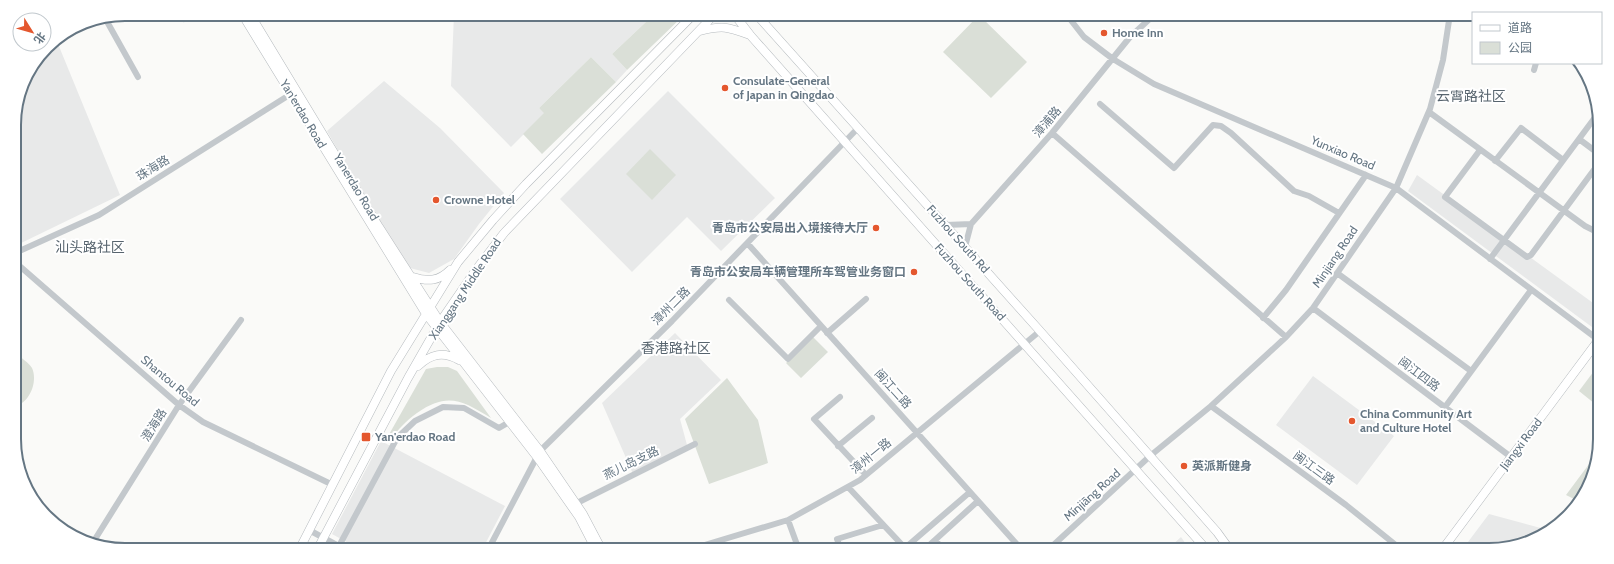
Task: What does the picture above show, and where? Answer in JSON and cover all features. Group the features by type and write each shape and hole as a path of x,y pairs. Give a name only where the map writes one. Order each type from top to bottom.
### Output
{"main road":[{"name":"Yan'erdao Road","path":"247,21 294,92 438,326 462,362 509,422 538,454 579,518 592,543"},
{"name":"Yanerdao Road","path":"254,21 294,92 413,277"},
{"path":"677,31 683,21"},
{"name":"Xianggang Middle Road","path":"302,543 391,371 458,262 493,220 526,184 687,21"},
{"name":"Xianggang Middle Road","path":"320,543 412,370 438,326 475,271 504,233 708,21"},
{"name":"Fuzhou South Road","path":"739,21 751,36 1201,543"},
{"path":"762,21 765,24"},
{"name":"Fuzhou South Rd","path":"765,24 1040,330 1150,456"},
{"path":"699,31 726,27 751,36"},
{"path":"413,277 424,280 434,280 445,275 458,262"},
{"name":"Yan'erdao Road","path":"413,277 429,311"},
{"name":"Yan'erdao Road","path":"438,326 576,503 598,543"},
{"name":"Jiangxi Road","path":"1447,543 1593,348"},
{"path":"412,370 434,355 445,354 462,362"},
{"path":"1150,456 1225,543"}],"street":[{"name":"Yunxiao Road","path":"1071,21 1084,37 1113,59 1154,84 1396,188 1593,336"},
{"name":"漳浦路","path":"971,224 1052,133 1130,37 1147,21"},
{"name":"Minjiang Road","path":"1150,456 1211,406 1286,337 1313,308 1338,273 1396,188 1429,112 1443,60 1449,21"},
{"path":"108,23 138,78"},
{"name":"珠海路","path":"21,250 99,215 294,92"},
{"path":"1100,104 1174,168 1213,125 1221,126 1231,133 1294,191 1309,196 1339,213"},
{"path":"1429,112 1564,211 1593,230"},
{"path":"1490,258 1593,121"},
{"name":"漳州二路","path":"492,543 538,454 748,244 859,128"},
{"path":"1495,161 1521,128 1563,160"},
{"path":"1052,133 1286,337"},
{"path":"1579,139 1593,150"},
{"path":"1480,150 1445,197 1528,257 1593,171"},
{"path":"1263,318 1286,290 1366,175"},
{"path":"946,225 971,224 965,247"},
{"name":"闽江二路","path":"748,244 1016,543"},
{"name":"Shantou Road","path":"21,267 180,405 203,422 333,484"},
{"path":"1338,273 1472,371"},
{"path":"1445,407 1531,290"},
{"path":"827,333 866,299"},
{"path":"729,300 788,359 821,326"},
{"name":"闽江四路","path":"1313,308 1511,457"},
{"name":"澄海路","path":"97,538 180,405 241,320"},
{"name":"漳州一路","path":"718,543 788,520 866,476 1040,330"},
{"path":"840,397 814,419 866,476"},
{"name":"闽江三路","path":"1211,406 1346,505 1393,543"},
{"path":"341,543 397,438 415,421 442,407 464,408 499,428 509,422"},
{"path":"838,446 872,418"},
{"name":"燕儿岛支路","path":"576,503 695,444"},
{"name":"Mǐnjiāng Road","path":"1056,543 1150,456"},
{"path":"848,487 900,543"},
{"path":"911,543 970,492"},
{"path":"932,543 978,501"},
{"path":"788,520 796,543"},
{"path":"838,543 837,539 883,524"},
{"path":"309,530 333,543"},
{"path":"935,540 938,543"}],"shaded area":[{"path":"454,21 647,21 612,54 627,70 616,82 591,57 539,108 545,113 511,147 451,86"},
{"path":"59,46 120,195 21,243 21,119 23,105 29,85 35,73 47,57"},
{"path":"384,81 440,128 504,193 479,224 454,259 429,273 410,268 377,219 327,131"},
{"path":"668,91 775,198 721,251 687,217 632,272 560,199"},
{"path":"1417,175 1593,303 1593,328 1408,191"},
{"path":"675,333 721,380 680,419 687,445 633,474 602,403"},
{"path":"1313,376 1394,436 1357,485 1276,425"},
{"path":"381,441 505,506 486,543 348,543 332,534"},
{"path":"1489,514 1542,528 1529,535 1509,541 1495,543 1467,543"},
{"path":"1181,537 1185,543 1174,543"}],"green space":[{"path":"647,21 678,21 627,70 612,54"},
{"path":"973,21 985,21 1027,62 991,98 943,52"},
{"path":"591,57 616,82 542,154 523,134 544,113 539,108"},
{"path":"650,149 676,175 652,200 626,174"},
{"path":"813,337 828,352 801,378 786,363"},
{"path":"21,357 32,368 34,373 32,390 21,404"},
{"path":"448,367 457,371 491,418 463,403 454,401 437,402 428,406 409,419 396,432 391,440 387,438 426,369"},
{"path":"1593,372 1593,402 1579,391"},
{"path":"727,378 758,420 768,463 709,484 685,419"},
{"path":"1590,463 1582,485 1575,497 1574,499 1566,495"}],"place":[{"name":"Home Inn","path":"1104,33"},
{"name":"Consulate-General of Japan in Qingdao","path":"725,88"},
{"name":"Crowne Hotel","path":"436,200"},
{"name":"青岛市公安局出入境接待大厅","path":"876,228"},
{"name":"青岛市公安局车辆管理所车驾管业务窗口","path":"914,272"},
{"name":"China Community Art and Culture Hotel","path":"1352,421"},
{"name":"Yan'erdao Road","path":"366,437"},
{"name":"英派斯健身","path":"1184,466"}],"district":[{"name":"云霄路社区","path":"1471,96"},
{"name":"汕头路社区","path":"90,247"},
{"name":"香港路社区","path":"676,348"}]}
